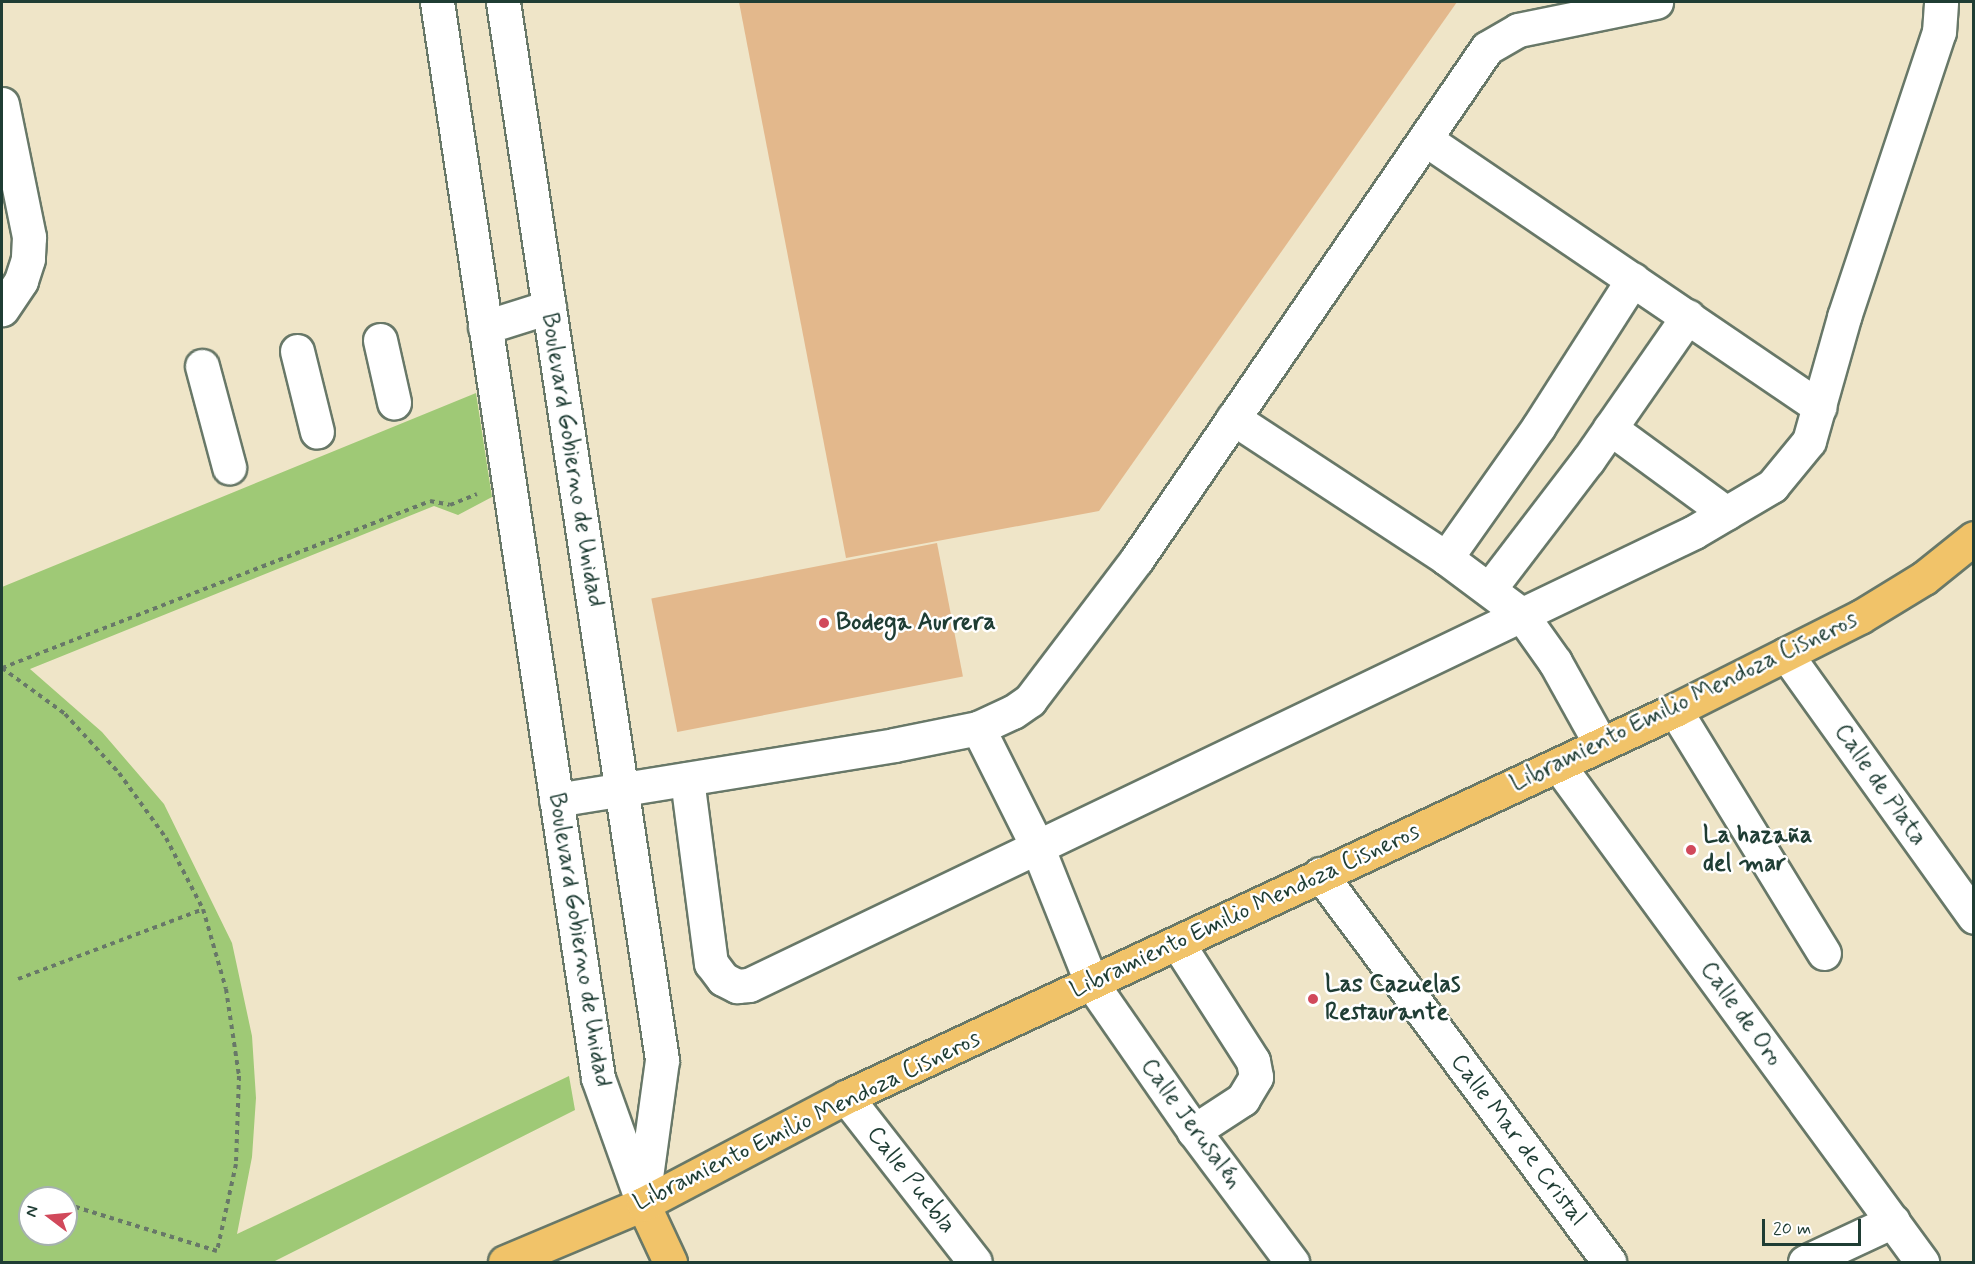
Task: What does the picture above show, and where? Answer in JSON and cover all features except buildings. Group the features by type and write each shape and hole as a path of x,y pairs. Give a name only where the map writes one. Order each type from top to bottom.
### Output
{"main road":[{"name":"Libramiento Emilio Mendoza Cisneros","path":"505,1263 643,1204 846,1097 1178,944 1320,874 1559,766 1600,743 1675,710 1860,617 1923,578 1974,538"},
{"path":"643,1204 670,1263"}],"street":[{"name":"Boulevard Gobierno de Unidad","path":"437,2 598,1078 643,1204"},
{"name":"Boulevard Gobierno de Unidad","path":"503,2 662,1060 643,1204"},
{"path":"556,800 621,786 687,779 978,728 996,723 1030,700 1137,559 1487,48 1499,38 1518,30 1656,2"},
{"path":"687,779 711,963 723,979 737,986 749,985 1726,513 1784,475 1809,441 1844,317 1939,32 1941,2"},
{"path":"2,104 28,237 28,259 21,281 2,309"},
{"path":"1425,140 1820,407"},
{"path":"1446,558 1539,426 1633,279"},
{"path":"485,327 549,307"},
{"path":"1490,588 1610,428 1688,316"},
{"path":"380,340 394,402"},
{"path":"297,351 316,432"},
{"path":"202,366 229,467"},
{"path":"1233,418 1446,558 1490,588 1521,614 1555,662 1600,743"},
{"path":"1610,428 1726,513"},
{"name":"Calle de Plata","path":"1786,654 1974,917"},
{"path":"1675,710 1824,953"},
{"name":"Calle Jerusalén","path":"978,728 1037,846 1092,984 1194,1131 1292,1263"},
{"name":"Calle de Oro","path":"1559,766 1922,1263"},
{"name":"Calle Mar de Cristal","path":"1320,874 1609,1263"},
{"path":"1178,944 1253,1061 1256,1077 1243,1100 1194,1131"},
{"name":"Calle Puebla","path":"846,1097 975,1263"},
{"path":"1805,1263 1893,1221"}],"path":[{"path":"2,668 430,501 450,505 478,494"},
{"path":"2,668 65,714 119,773 166,838 203,909 226,989 239,1076 236,1164 217,1251 78,1208"},
{"path":"18,979 203,909"}],"green space":[{"path":"476,393 492,497 458,515 434,506 30,669 102,732 164,804 232,943 252,1036 256,1098 252,1157 237,1234 569,1076 575,1110 273,1262 2,1262 2,587"}],"place":[{"name":"Bodega Aurrera","path":"824,623"},
{"name":"La hazaña del mar","path":"1691,850"},
{"name":"Las Cazuelas Restaurante","path":"1313,999"}]}
